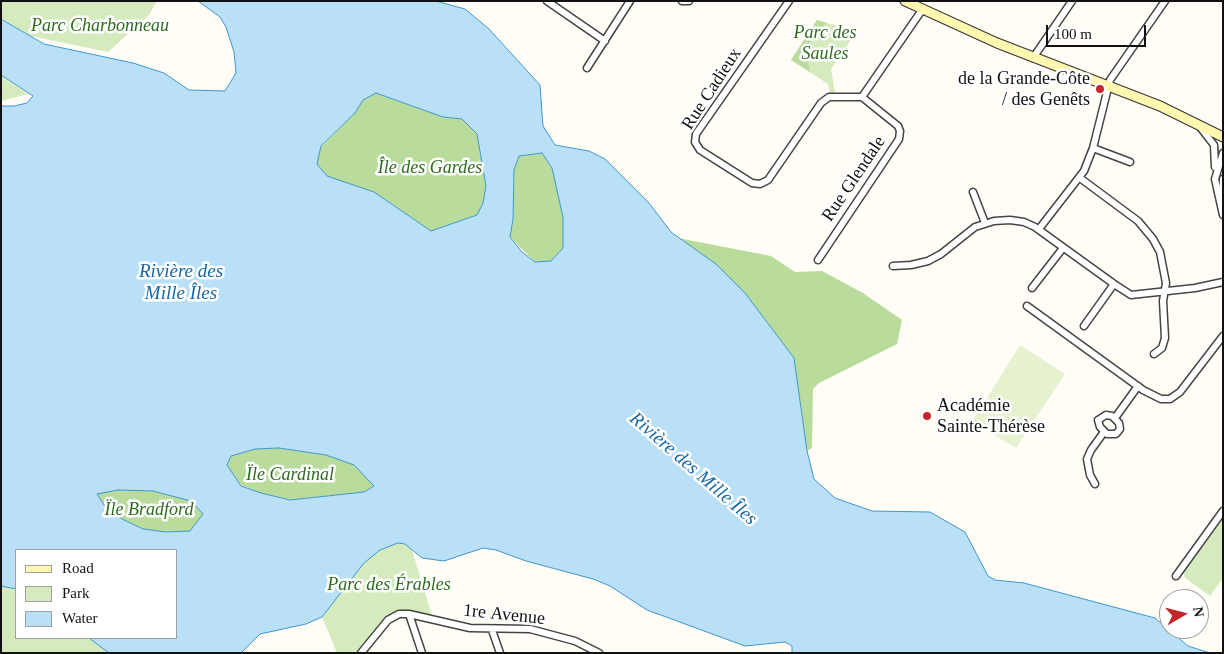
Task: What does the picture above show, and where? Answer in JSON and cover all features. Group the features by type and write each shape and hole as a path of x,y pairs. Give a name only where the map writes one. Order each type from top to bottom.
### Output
{"main road":[{"path":"905,1 1033,58 1109,86 1196,122 1223,137"}],"street":[{"path":"546,1 605,41"},
{"path":"588,68 630,1"},
{"path":"682,1 689,1"},
{"name":"Rue Cadieux","path":"789,1 696,134 694,142 697,148 752,183 762,184 768,180 825,99 834,96 862,98"},
{"path":"1033,58 1072,1"},
{"path":"1039,229 1080,178 1093,148 1110,80 1165,1"},
{"path":"862,98 922,10"},
{"name":"Rue Glendale","path":"818,260 900,137 898,126 862,98"},
{"path":"1196,122 1214,145 1215,189 1222,214"},
{"path":"1093,148 1130,162"},
{"path":"1216,171 1223,153"},
{"path":"1080,178 1126,210 1151,236 1162,258 1166,283 1164,292 1165,342 1161,350 1154,354"},
{"path":"1222,214 1223,179"},
{"path":"973,192 985,223"},
{"path":"893,266 911,266 930,260 968,231 985,223 1013,220 1026,222 1039,229 1114,284 1135,295 1223,282"},
{"path":"1032,288 1063,248"},
{"path":"1084,326 1114,284"},
{"path":"1027,306 1159,399 1175,397 1223,336"},
{"path":"1115,418 1138,386"},
{"path":"1106,415 1115,418 1120,424 1119,432 1112,435 1104,432 1098,424 1099,418 1106,415"},
{"path":"1095,484 1090,475 1087,459 1104,432"},
{"path":"1176,576 1223,511"},
{"path":"361,653 388,620 399,614 409,614 422,653"},
{"name":"1re Avenue","path":"409,614 470,628 492,630 530,629 575,641 599,653"},
{"path":"492,630 500,653"}],"green space":[{"name":"Parc Charbonneau","path":"1,1 157,1 149,15 108,52 31,36 1,18"},
{"name":"Parc des Saules","path":"817,20 856,32 831,69 835,93 830,94 828,84 791,60"},
{"path":"817,20 827,23 811,37 808,61 810,72 791,60"},
{"name":"Parc Charbonneau","path":"1,76 28,94 1,101"},
{"name":"Île des Gardes","path":"376,93 443,117 462,119 477,134 486,186 483,203 477,215 431,231 374,192 327,176 316,164 321,147 355,113 363,100"},
{"path":"542,153 552,168 563,217 563,248 551,261 535,262 510,237 513,219 514,170 519,156"},
{"path":"678,238 771,256 795,272 822,271 863,293 902,320 897,344 819,383 813,389 812,448 807,451 794,358 745,293 716,264"},
{"path":"1020,345 1065,374 1016,448 972,422"},
{"name":"Ïle Cardinal","path":"279,448 326,455 354,465 374,485 364,492 290,500 261,493 241,485 227,465 231,456 255,449"},
{"name":"Ïle Bradford","path":"118,490 153,491 191,501 203,514 190,531 166,532 143,529 122,519 104,505 97,493"},
{"path":"1223,517 1223,578 1210,596 1209,589 1200,589 1185,578 1183,572"},
{"name":"Parc des Érables","path":"398,543 405,544 412,550 433,619 409,614 388,620 361,653 337,653 322,617 364,563 380,550"},
{"path":"1,586 15,589 15,639 90,639 109,653 1,653"}],"water":[{"name":"Rivière des Mille Îles","path":"198,1 436,1 465,9 489,29 540,85 543,126 555,145 589,151 605,159 649,203 671,232 716,264 745,293 794,358 807,451 814,479 835,498 872,511 930,512 965,532 988,576 995,580 1024,583 1155,618 1159,621 1159,639 1180,639 1188,646 1210,653 792,653 792,646 785,642 745,646 647,610 610,586 593,579 526,561 496,550 483,548 444,561 422,558 405,544 398,543 380,550 364,563 322,617 306,624 260,634 241,653 109,653 90,639 178,639 178,549 15,549 15,589 1,586 1,106 27,103 33,96 1,75 1,19 44,44 133,63 164,73 189,90 225,91 236,73 234,52 226,27 220,17","holes":["376,93 443,117 462,119 477,134 486,186 483,203 477,215 431,231 374,192 327,176 317,164 321,146 355,113 363,100","542,153 552,168 563,217 563,248 551,261 535,262 522,252 510,237 513,219 514,170 519,156","279,448 326,455 354,465 374,486 364,492 290,500 241,486 227,465 231,456 255,449","118,490 153,491 191,501 203,514 190,531 166,532 143,529 122,519 104,505 97,494"]}],"place":[{"name":"de la Grande-Côte / des Genêts","path":"1100,89"},
{"name":"Académie Sainte-Thérèse","path":"927,416"}]}
